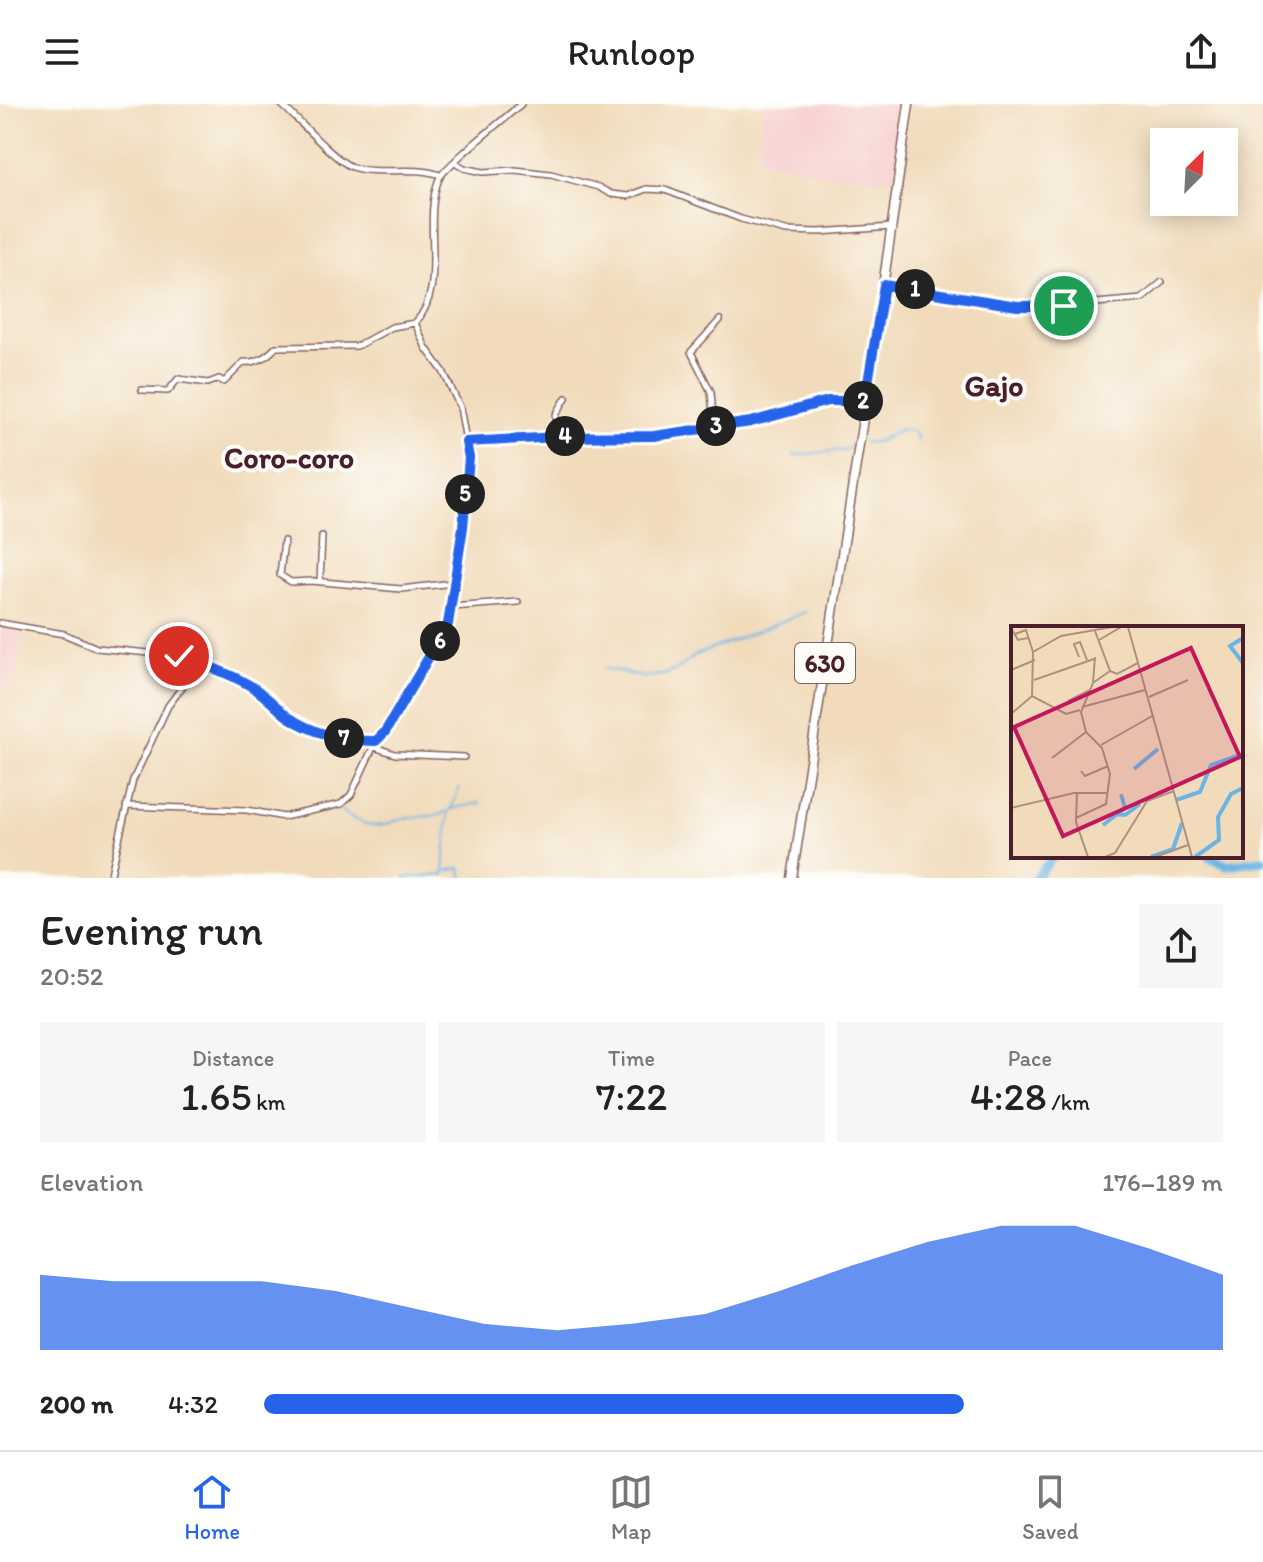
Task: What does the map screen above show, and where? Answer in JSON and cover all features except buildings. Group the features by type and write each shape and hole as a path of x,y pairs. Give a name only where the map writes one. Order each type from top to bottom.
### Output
{"main road":[{"name":"630","path":"792,878 909,104"}],"street":[{"path":"281,104 341,162 369,170 413,170 440,175"},
{"path":"142,390 168,391 178,379 208,383 219,379 224,382 244,362 251,363 268,356 276,347 357,346 392,327 415,323 426,307 431,282 432,201 440,175 521,104"},
{"path":"455,162 464,168 483,172 515,170 551,174 620,195 628,196 646,189 665,190 741,219 786,231 892,232"},
{"path":"884,285 1038,308 1142,299 1162,282"},
{"path":"714,427 711,392 691,352 720,320"},
{"path":"126,806 247,810 284,817 341,804 351,795 375,744 444,634 463,527 469,458 460,407 415,323"},
{"path":"558,437 556,415 566,398"},
{"path":"466,442 641,437 751,422 828,401 865,401"},
{"path":"320,582 322,536"},
{"path":"284,541 280,575 291,582 410,590 453,583"},
{"path":"451,607 518,602"},
{"path":"0,623 64,634 97,648 179,656 252,687 288,717 310,729 375,744 395,754 464,757"},
{"path":"110,878 133,780 163,717 200,663"}],"shaded area":[{"path":"763,104 905,104 895,180 822,174 758,159"},
{"path":"0,629 23,633 13,688 0,686"}],"waterway":[{"path":"864,443 879,441 901,429 915,432 918,441"},
{"path":"794,455 845,450 854,445"},
{"path":"603,668 643,677 663,675 676,670 696,655 806,612"},
{"path":"451,809 459,788"},
{"path":"321,811 338,808 371,826 439,815 480,803"},
{"path":"405,878 444,875 448,814"},
{"path":"1036,878 1052,858"},
{"path":"1212,858 1226,865 1263,860"},
{"path":"446,871 460,868 463,878"}],"district":[{"name":"Gajo","path":"994,385"},
{"name":"Coro-coro","path":"289,457"}],"route":[{"path":"179,656 242,681 268,698 288,717 310,729 351,740 376,741 385,732 448,624 463,527 469,458 466,442 654,436 751,422 828,401 865,401 884,285 1017,306 1064,306"}]}
